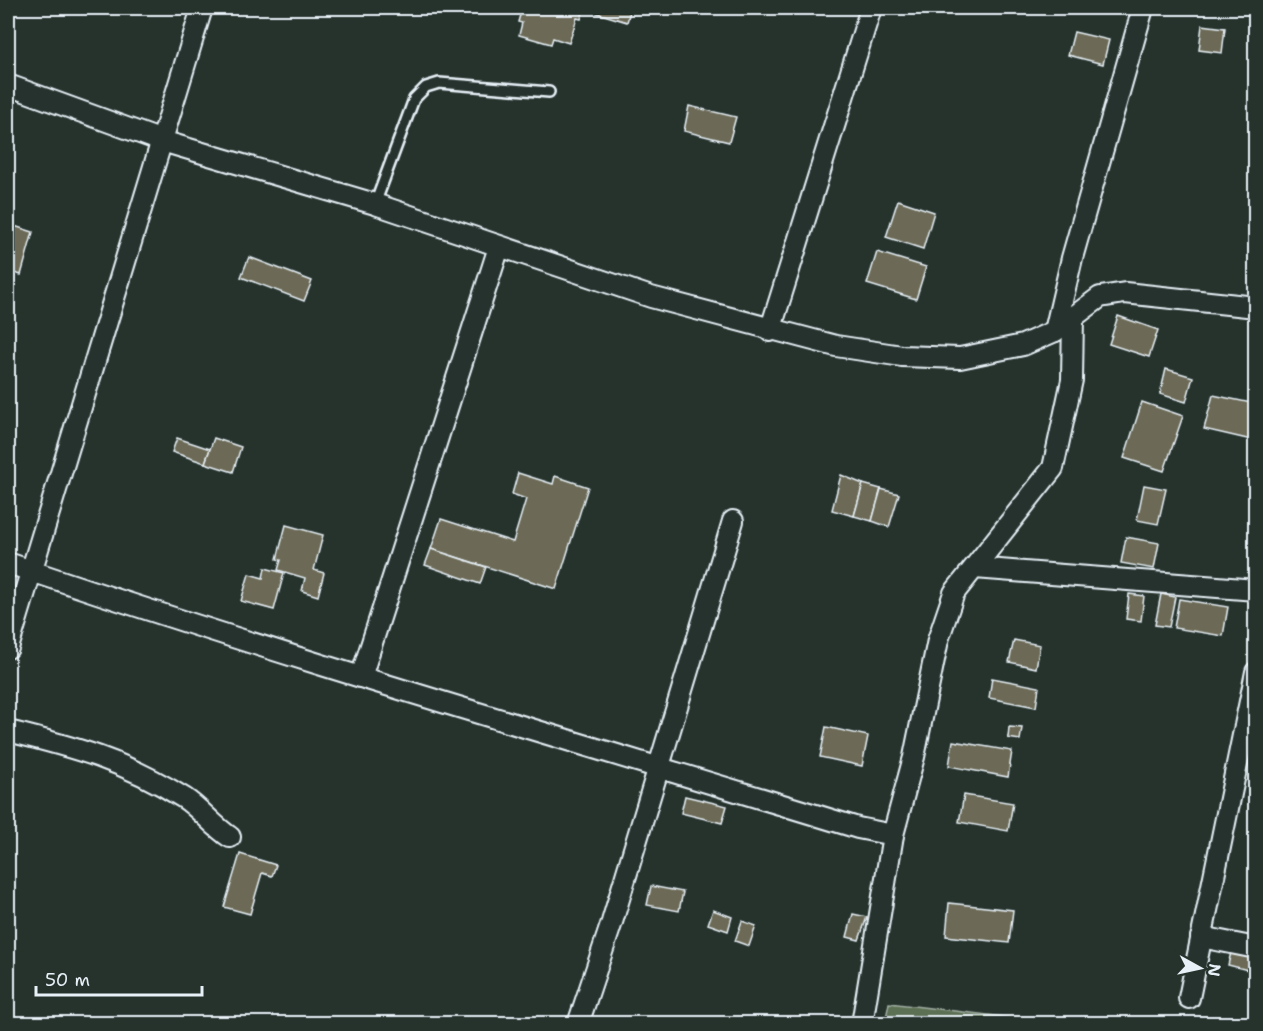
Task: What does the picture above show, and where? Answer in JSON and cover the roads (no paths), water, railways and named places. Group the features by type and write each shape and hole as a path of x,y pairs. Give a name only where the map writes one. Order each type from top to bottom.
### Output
{"street":[{"path":"8,648 202,8"},
{"path":"770,331 871,8"},
{"path":"1055,331 1072,258 1143,8"},
{"path":"8,85 162,141 375,204 651,297 770,331 836,346 902,356 960,358 1023,345 1055,331 1100,297 1125,293 1256,307"},
{"path":"361,677 499,247"},
{"path":"862,1023 893,835 914,757 938,640 954,593 1053,468 1072,380 1073,316"},
{"path":"578,1023 612,922 734,521"},
{"path":"8,562 226,637 858,828 893,835"},
{"path":"975,568 1256,590"},
{"path":"1189,998 1256,672"},
{"path":"8,731 87,750 138,772 187,800 230,837"},
{"path":"1201,937 1256,948"}],"lane":[{"path":"375,204 414,99 426,87 439,83 549,92"}]}
